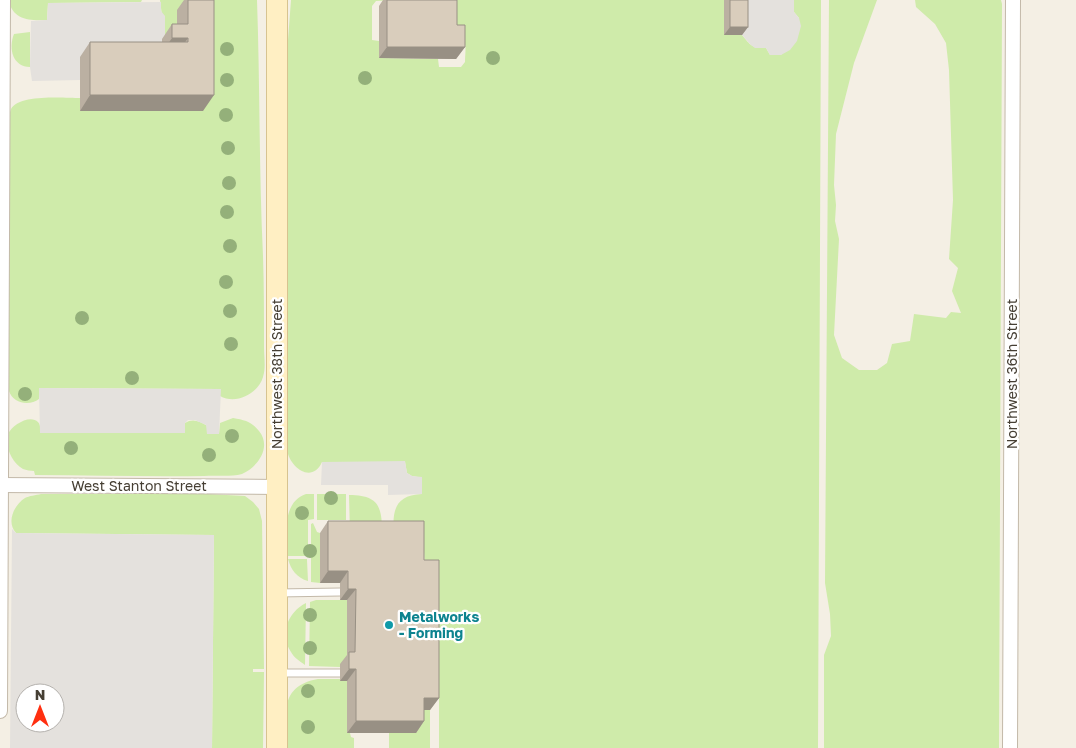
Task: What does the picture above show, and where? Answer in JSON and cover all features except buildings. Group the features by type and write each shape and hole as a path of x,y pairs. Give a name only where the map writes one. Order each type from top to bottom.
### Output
{"main road":[{"name":"Northwest 38th Street","path":"277,0 277,748"}],"street":[{"path":"0,711 3,0"},
{"name":"Northwest 36th Street","path":"1010,748 1014,0"},
{"name":"West Stanton Street","path":"1,485 278,487"}],"lane":[{"path":"277,593 340,592"},
{"path":"277,673 340,673"}],"green space":[{"path":"9,0 142,0 141,2 48,3 47,20 41,20 23,18 18,15 11,7"},
{"path":"160,0 257,0 264,279 265,366 263,377 251,393 233,399 220,396 220,389 40,388 39,399 31,403 18,401 11,395 7,379 9,116 11,109 16,104 32,99 80,98 80,111 177,39 165,39"},
{"path":"291,0 397,0 376,1 372,6 372,40 379,41 379,58 438,59 439,67 461,67 465,62 465,45 462,39 455,35 455,0 724,0 725,35 742,35 752,46 766,48 770,55 781,55 799,18 794,12 794,0 821,0 818,748 439,748 439,649 430,649 424,551 416,551 394,533 394,518 397,506 406,497 422,494 418,477 407,473 405,462 322,462 318,469 307,473 292,463 287,450 288,40"},
{"path":"829,0 877,0 854,63 836,134 835,221 839,239 834,335 842,358 859,370 877,370 887,363 892,344 910,341 914,314 946,318 951,312 961,313 952,291 958,268 949,259 953,200 949,70 946,43 935,24 916,7 915,0 1001,0 1002,4 999,748 824,748 824,655 831,636 825,583"},
{"path":"30,32 30,67 19,64 16,61 12,51 12,40 14,34"},
{"path":"233,418 254,425 263,437 264,443 264,450 258,462 242,474 162,476 35,475 34,471 23,469 15,463 7,443 8,434 13,427 30,419 39,423 40,433 185,433 185,423 194,420 203,423 219,434 220,423"},
{"path":"41,494 207,494 245,496 253,502 259,509 262,521 264,669 253,669 253,672 264,672 263,748 212,748 214,535 16,533 12,524 15,509 25,498"},
{"path":"306,494 314,494 314,519 308,520 308,556 287,556 286,530 289,512 298,498"},
{"path":"317,494 346,494 346,520 317,520"},
{"path":"349,495 367,497 377,504 381,516 382,533 350,533"},
{"path":"313,523 317,532 320,533 320,583 311,582 311,524"},
{"path":"288,559 307,559 308,581 295,573"},
{"path":"316,600 347,600 347,664 340,664 340,667 309,666 310,602"},
{"path":"306,603 305,665 295,658 287,645 286,631 287,624 294,612"},
{"path":"318,679 340,679 340,681 347,681 347,732 354,738 354,748 286,748 286,714 290,695 296,688"},
{"path":"416,710 430,710 430,748 389,748 389,733 415,733"}],"shaded area":[{"path":"742,0 794,0 794,12 799,18 801,26 797,41 790,50 781,55 770,55 766,48 755,48 751,45 742,35"},
{"path":"161,2 161,11 165,16 165,39 161,54 80,57 80,80 32,81 30,67 31,21 47,20 48,3"},
{"path":"39,388 221,389 219,434 207,434 206,425 195,420 188,420 185,423 185,433 40,433"},
{"path":"405,461 407,473 412,476 422,477 422,494 388,495 388,485 321,485 322,462"},
{"path":"12,529 16,533 214,535 212,748 10,748"}],"place":[{"name":"Metalworks - Forming","path":"389,625"}]}
